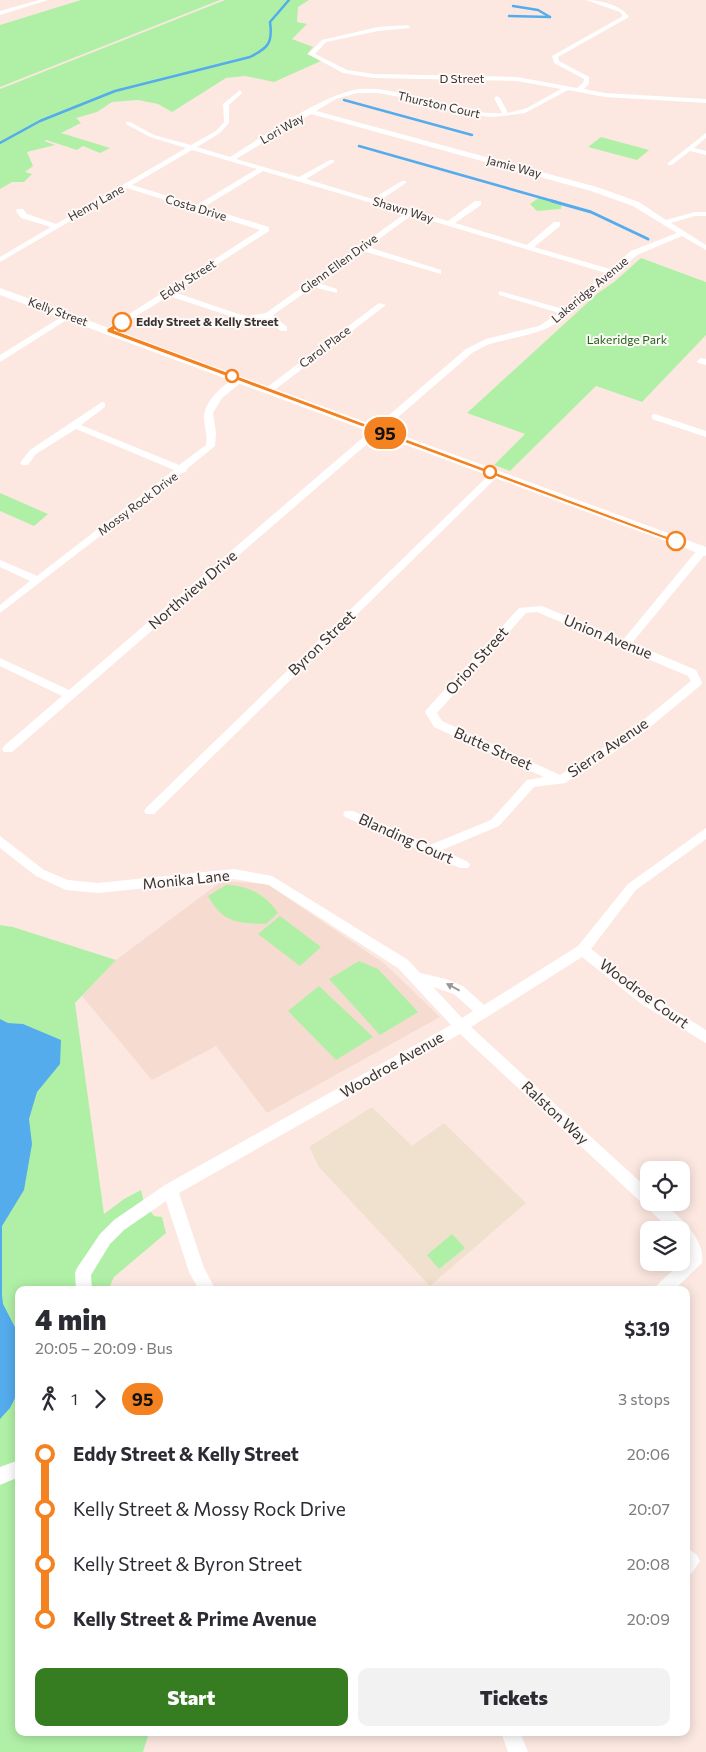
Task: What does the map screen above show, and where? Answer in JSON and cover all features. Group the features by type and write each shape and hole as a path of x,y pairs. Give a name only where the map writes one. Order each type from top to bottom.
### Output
{"street":[{"path":"0,13 45,0"},
{"path":"579,90 586,84 587,78 556,62 555,56 626,17 622,11 589,0"},
{"name":"D Street","path":"408,27 378,29 324,41 311,54 345,72 374,76 517,79 551,84 566,89"},
{"path":"566,89 605,95 706,101"},
{"name":"Thurston Court","path":"335,97 353,92 380,91 474,114 506,115 533,109 566,89"},
{"name":"Henry Lane","path":"0,260 55,226 194,148 224,128 227,122 226,104 240,92"},
{"name":"Lori Way","path":"231,159 335,97"},
{"path":"497,98 506,115"},
{"name":"Jamie Way","path":"311,112 594,189 636,204 706,248"},
{"name":"Shawn Way","path":"128,123 152,136 612,272"},
{"path":"670,164 706,135"},
{"path":"688,149 706,153"},
{"path":"300,180 332,161"},
{"path":"198,208 262,168"},
{"path":"373,201 404,182"},
{"name":"Costa Drive","path":"127,186 266,229"},
{"path":"449,224 478,203"},
{"path":"20,210 24,216 55,226"},
{"name":"Glenn Ellen Drive","path":"268,315 411,213"},
{"path":"666,222 694,214 706,214"},
{"path":"528,248 556,224"},
{"name":"Eddy Street","path":"109,331 266,229"},
{"name":"Lakeridge Avenue","path":"377,430 469,351 489,341 542,328 634,253 651,244 682,234"},
{"path":"362,248 438,272"},
{"path":"312,284 334,291"},
{"name":"Kelly Street","path":"0,291 704,551"},
{"path":"169,293 236,316 248,318 268,315 284,329"},
{"path":"502,293 564,312"},
{"name":"Carol Place","path":"269,390 382,305"},
{"path":"0,360 69,316"},
{"name":"Mossy Rock Drive","path":"0,610 36,580 182,470 210,446 213,434 208,419 210,405 240,379"},
{"path":"25,463 33,452 75,426 102,405"},
{"path":"655,417 706,434"},
{"path":"75,426 182,470"},
{"name":"Northview Drive","path":"8,749 377,430"},
{"name":"Byron Street","path":"150,812 495,474"},
{"path":"626,643 704,551"},
{"path":"0,563 36,580"},
{"name":"Union Avenue","path":"523,610 538,608 692,672"},
{"name":"Orion Street","path":"431,712 523,610"},
{"path":"0,662 70,695"},
{"name":"Sierra Avenue","path":"430,850 495,824 531,783 561,780 634,734 697,682 692,672"},
{"name":"Butte Street","path":"431,712 438,724 561,780"},
{"name":"Blanding Court","path":"349,814 464,865"},
{"name":"Woodroe Avenue","path":"84,1286 83,1273 105,1239 119,1225 170,1190 461,1026 583,950 632,887 706,833"},
{"name":"Monika Lane","path":"0,841 40,873 66,885 98,888 234,874 272,881 403,964 461,1026"},
{"name":"Woodroe Court","path":"583,950 648,1001 706,1037"},
{"path":"415,978 441,981 457,987 482,1012"},
{"name":"Ralston Way","path":"461,1026 640,1192"},
{"path":"170,1190 197,1272 206,1286"},
{"path":"662,1211 693,1240 697,1258 667,1286"},
{"path":"0,1476 15,1470"},
{"path":"512,1736 518,1752"}],"shaded area":[{"path":"222,881 267,884 385,964 440,1017 267,1113 216,1046 152,1080 82,996 116,960"},
{"path":"372,1107 412,1146 444,1123 526,1203 430,1286 319,1167 309,1147"}],"green space":[{"path":"81,0 220,0 0,87 0,25"},
{"path":"225,0 309,0 298,7 297,22 307,24 292,39 313,47 307,54 321,61 274,82 245,76 226,78 172,112 158,104 138,100 112,102 97,112 76,118 81,123 61,133 110,148 100,153 83,146 77,150 46,140 44,141 55,145 27,152 33,166 25,172 32,174 24,182 12,182 0,189 0,89"},
{"path":"601,137 649,150 637,160 588,147"},
{"path":"540,197 562,204 561,209 537,211 530,204"},
{"name":"Lakeridge Park","path":"641,258 706,282 706,335 642,402 596,386 510,471 494,465 525,434 467,413 598,293 614,282"},
{"path":"0,493 48,514 34,526 0,511"},
{"path":"226,885 234,885 256,892 268,901 278,913 266,924 232,920 219,912 208,896"},
{"path":"280,916 321,947 300,966 258,934"},
{"path":"0,925 13,927 116,960 75,1003 104,1214 124,1199 141,1190 144,1202 154,1216 162,1217 166,1233 114,1277 110,1286 15,1286 15,1736 148,1736 143,1752 0,1752"},
{"path":"359,961 378,969 418,1012 380,1035 329,979"},
{"path":"319,986 373,1037 336,1060 288,1011"},
{"path":"452,1234 465,1248 439,1269 427,1255"}],"water":[{"path":"0,1019 8,1023 23,1024 61,1040 60,1064 37,1092 29,1119 32,1144 24,1190 2,1226 3,1304 15,1327 15,1398 10,1408 0,1419"}],"waterway":[{"path":"0,143 40,121 115,91 250,57 261,51 268,44 271,35 270,22 289,0"},
{"path":"509,16 550,17 538,10 513,6"},
{"path":"344,100 472,135"},
{"path":"359,146 556,202"},
{"path":"552,201 591,212 648,239"}],"bus line":[{"name":"95","path":"122,322 109,331 676,541"}],"place":[{"name":"Eddy Street & Kelly Street","path":"122,322"}]}
